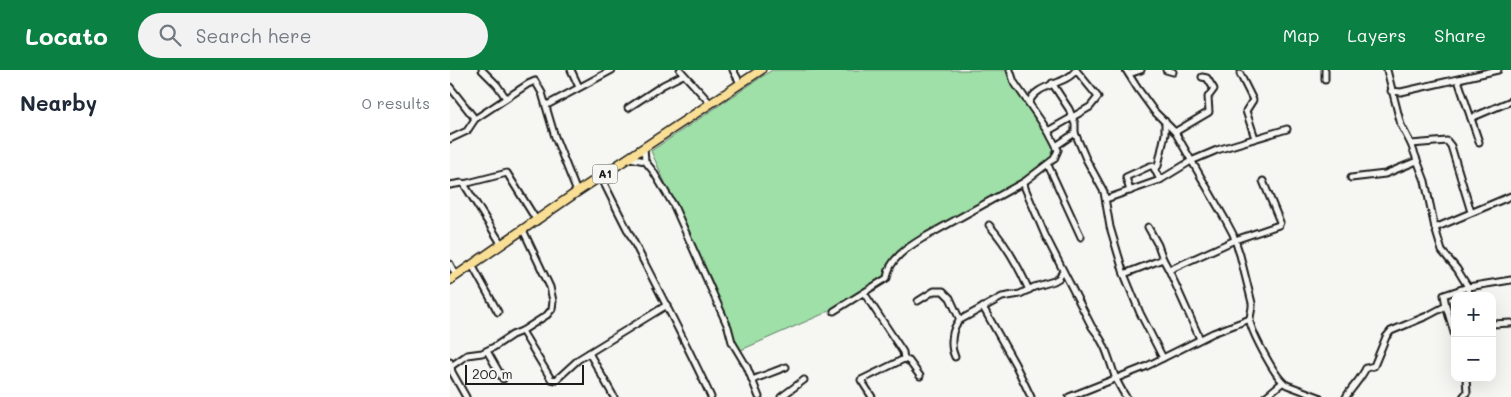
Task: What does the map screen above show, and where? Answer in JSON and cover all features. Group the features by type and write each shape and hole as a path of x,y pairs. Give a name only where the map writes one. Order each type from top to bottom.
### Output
{"highway":[{"name":"A1","path":"453,278 577,192 760,70"}],"street":[{"path":"482,70 497,85 506,98"},
{"path":"571,70 579,87"},
{"path":"733,70 740,83"},
{"path":"834,311 887,278 892,264 908,247 1024,182 1048,165 1056,156 1058,150 1048,131 1014,82 1010,70"},
{"path":"1029,102 1034,95 1052,83 1069,77 1076,70 1098,97 1090,107 1048,131"},
{"path":"1141,70 1128,72 1144,98 1176,132 1225,218 1235,240 1253,308 1250,319 1254,332 1276,376 1282,383 1295,390 1319,397"},
{"path":"1166,70 1173,72"},
{"path":"1325,70 1325,80"},
{"path":"1387,70 1401,125 1411,144 1425,181 1442,251 1457,269 1468,292"},
{"path":"1391,91 1401,92 1498,70"},
{"path":"546,105 609,71"},
{"path":"628,108 681,72 710,104"},
{"path":"1240,74 1253,100 1246,111 1255,138"},
{"path":"1176,132 1209,112 1208,97 1214,89 1207,78 1202,77"},
{"path":"1458,80 1479,142"},
{"path":"450,139 467,131 475,119 534,81 539,85 555,137 577,192"},
{"path":"1052,83 1072,117 1086,159 1101,185 1106,199 1110,227 1124,274 1140,313 1163,358"},
{"path":"450,87 475,119"},
{"path":"1395,103 1401,92"},
{"path":"1471,118 1511,101"},
{"path":"1155,168 1158,166 1165,134 1165,121"},
{"path":"1106,199 1160,180 1191,161 1255,138 1287,129"},
{"path":"1056,146 1076,133"},
{"path":"1411,144 1448,141 1471,212"},
{"path":"644,148 645,161"},
{"path":"630,158 645,161 654,171 674,206 728,326 732,342 747,366 759,397"},
{"path":"1351,178 1385,174 1417,161"},
{"path":"1048,165 1081,237"},
{"path":"1130,191 1126,177 1150,166 1155,168 1160,180"},
{"path":"450,185 462,182 464,184 507,173 537,220"},
{"path":"601,177 667,305 711,397"},
{"path":"1169,270 1235,240 1279,225 1280,222 1263,181"},
{"path":"1024,182 1045,235 1092,328 1102,340 1116,378 1126,397"},
{"path":"464,184 502,245"},
{"path":"1435,228 1511,196"},
{"path":"989,225 1016,260 1029,290"},
{"path":"1148,227 1158,244 1200,339"},
{"path":"466,397 451,368 467,355 487,351 547,315 552,309 553,300 550,286 523,230"},
{"path":"1124,274 1163,259"},
{"path":"450,264 453,278"},
{"path":"472,265 498,312"},
{"path":"955,357 952,344 955,326 960,320 1002,297 1020,294 1054,281 1063,271"},
{"path":"1451,323 1444,295 1468,288 1511,280"},
{"path":"918,301 934,292 943,291 950,298 960,320"},
{"path":"864,293 903,352 904,359"},
{"path":"522,330 553,380 560,378 572,364 667,305"},
{"path":"1346,397 1351,388 1362,377 1366,368 1374,366 1386,337 1391,332 1446,306"},
{"path":"983,307 1012,357 1031,397"},
{"path":"1069,397 1145,367 1200,339 1250,319"},
{"path":"1496,324 1511,323"},
{"path":"487,351 503,380"},
{"path":"589,353 614,397"},
{"path":"904,359 909,361 920,376"},
{"path":"872,397 861,380 904,359"},
{"path":"752,380 786,367"},
{"path":"781,397 804,380"},
{"path":"1463,397 1467,392 1466,382"},
{"path":"1265,397 1282,383"}],"green space":[{"path":"772,70 1008,70 1045,130 1054,148 1054,155 1049,162 969,211 913,240 889,264 881,281 823,314 741,350 735,343 712,281 685,228 651,151"}]}
